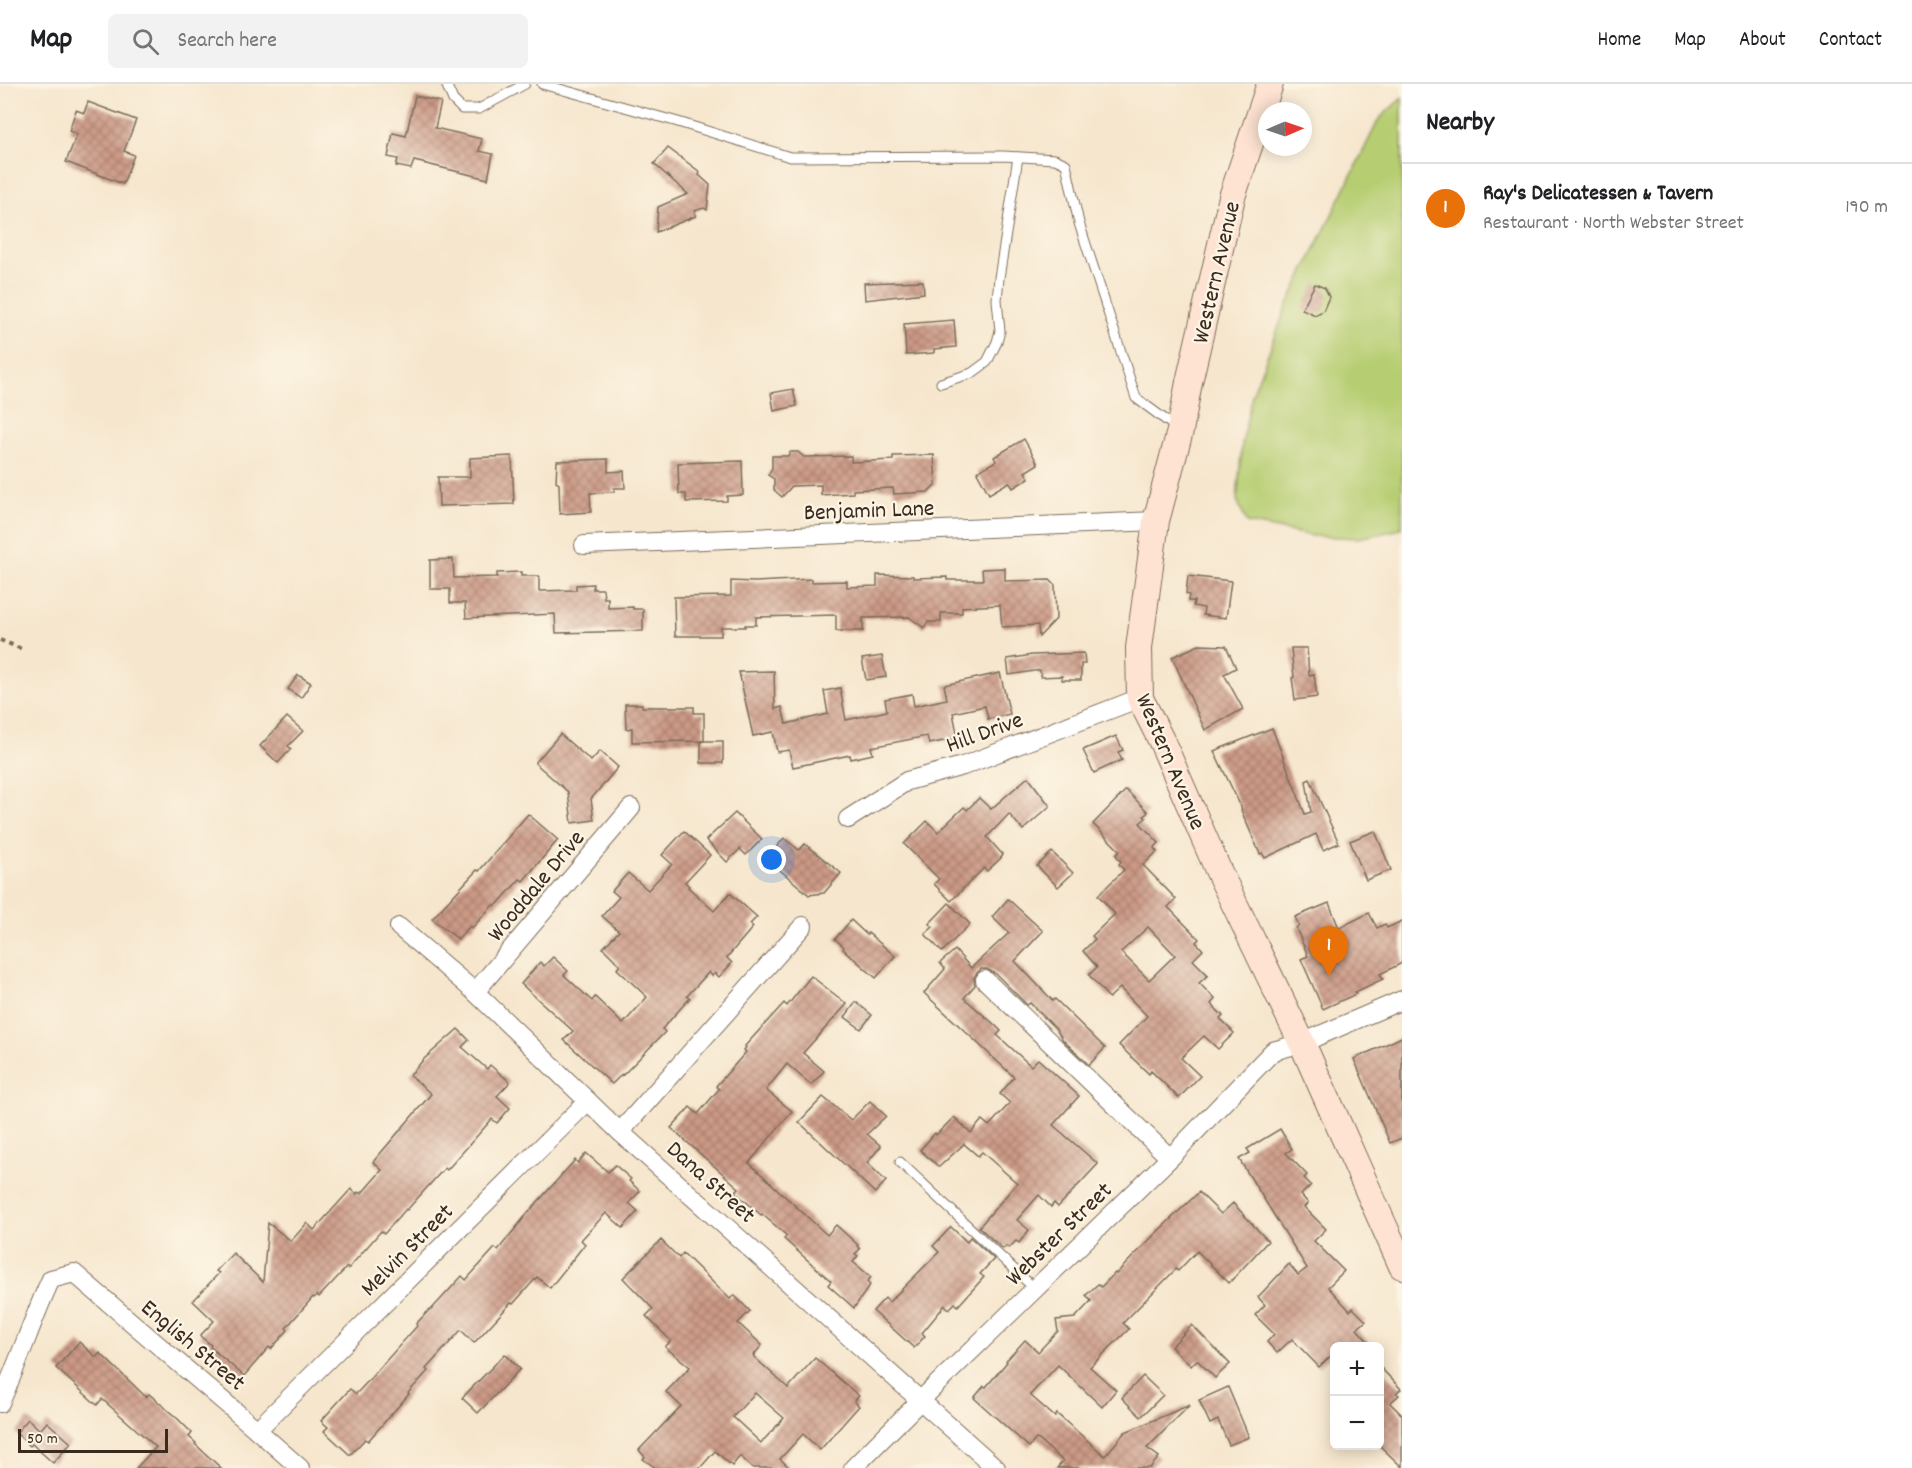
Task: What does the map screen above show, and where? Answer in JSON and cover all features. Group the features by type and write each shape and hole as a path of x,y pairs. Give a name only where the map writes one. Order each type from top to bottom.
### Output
{"street":[{"name":"Western Avenue","path":"1270,84 1232,197 1189,382 1180,431 1156,521 1139,648 1140,698 1163,744 1219,872 1302,1043 1402,1266"},
{"name":"Benjamin Lane","path":"584,545 1156,521"},
{"name":"Hill Drive","path":"848,819 907,781 963,766 1140,698"},
{"name":"Wooddale Drive","path":"475,992 631,808"},
{"path":"620,1132 802,926"},
{"name":"Dana Street","path":"399,927 475,992 620,1132 996,1468"},
{"path":"985,980 1170,1158"},
{"name":"Webster Street","path":"853,1468 1170,1158 1273,1051 1302,1043 1402,1000"},
{"name":"Melvin Street","path":"258,1430 588,1101"},
{"name":"English Street","path":"0,1403 51,1279 74,1273 300,1468"}],"lane":[{"path":"446,84 453,100 462,109 479,109 525,84"},
{"path":"542,84 678,122 790,158 1018,157 1055,159 1066,164 1080,223 1136,399 1180,431"},
{"path":"941,383 972,373 987,362 997,342 1000,331 997,300 999,278 1018,157"},
{"path":"900,1162 1035,1289"}],"path":[{"path":"0,640 24,650"}],"green space":[{"path":"1402,98 1402,527 1359,538 1313,536 1247,523 1237,500 1242,444 1252,395 1287,306 1379,119"}],"building":[{"path":"415,96 441,102 435,128 482,139 479,151 493,154 488,179 414,161 411,169 396,166 398,159 388,157 393,133 406,136"},
{"path":"88,102 136,120 124,151 134,155 123,184 66,162 77,134 69,131 76,110 84,113"},
{"path":"668,148 700,172 699,175 710,185 707,210 704,208 694,211 696,216 656,232 658,207 688,194 654,164"},
{"path":"923,281 924,293 865,300 864,283"},
{"path":"1315,284 1325,288 1329,297 1323,311 1315,315 1302,309"},
{"path":"954,320 956,347 934,349 934,353 906,355 904,324"},
{"path":"793,389 797,406 774,411 771,393"},
{"path":"1024,439 1038,464 1025,472 1029,478 1013,488 1009,482 989,494 977,472 996,461 994,457"},
{"path":"790,452 798,452 804,457 851,456 851,462 893,460 893,456 934,455 936,484 928,492 894,494 893,488 853,490 853,493 821,495 821,485 792,486 782,497 774,490 774,479 768,475 772,468 772,456 788,456"},
{"path":"512,456 514,504 439,506 438,477 470,477 470,458"},
{"path":"608,459 608,472 624,471 625,488 614,488 614,492 590,493 591,512 560,514 559,484 556,482 557,461"},
{"path":"742,461 743,495 727,496 727,501 686,502 686,494 679,494 678,463"},
{"path":"453,559 454,578 497,577 497,573 521,572 521,576 539,576 539,591 576,590 576,585 593,584 593,589 603,589 604,598 608,598 608,608 643,609 643,631 556,633 555,614 466,618 465,603 450,603 450,589 430,589 430,560"},
{"path":"1005,568 1005,581 1050,580 1055,585 1056,619 1039,637 1038,625 1002,627 1000,605 962,607 962,613 941,613 941,622 928,622 924,628 909,617 863,618 863,631 836,631 836,615 756,617 756,625 721,627 721,636 675,636 674,597 731,596 731,581 812,579 812,582 847,581 847,587 877,586 877,575 983,580 982,569"},
{"path":"1188,576 1231,581 1226,618 1203,615 1204,608 1193,606 1194,601 1188,601 1189,595 1186,594"},
{"path":"1199,645 1226,646 1236,668 1224,674 1243,709 1205,730 1172,657"},
{"path":"1291,648 1307,648 1309,675 1314,674 1317,697 1295,700"},
{"path":"1084,653 1085,664 1081,664 1081,680 1062,680 1062,676 1041,677 1040,670 1009,675 1007,659 1032,655"},
{"path":"882,656 886,677 866,680 862,659"},
{"path":"774,671 775,709 782,707 786,724 828,714 824,691 840,688 846,720 887,711 885,699 912,694 914,706 947,699 944,685 1000,673 1010,714 988,719 985,706 953,713 958,738 929,744 927,736 871,747 873,754 851,759 850,755 793,767 789,750 777,752 773,732 753,736 739,672"},
{"path":"298,675 311,683 301,698 288,689"},
{"path":"625,704 642,704 642,707 694,707 694,713 704,713 704,741 632,742 632,728 626,729"},
{"path":"287,717 303,731 288,746 291,749 278,763 260,746"},
{"path":"1272,728 1305,814 1311,812 1306,781 1310,779 1339,843 1323,850 1316,834 1265,858 1262,853 1260,854 1242,809 1214,751"},
{"path":"560,734 591,761 600,751 618,767 591,799 594,820 572,823 568,792 535,763"},
{"path":"1116,736 1123,750 1118,752 1122,760 1094,773 1083,750"},
{"path":"701,741 723,741 723,763 701,763"},
{"path":"1028,777 1050,806 1023,830 1009,814 987,837 1003,855 987,871 984,868 951,901 934,884 939,879 904,844 927,821 938,832 964,807 967,810 979,798 991,809"},
{"path":"1126,790 1148,812 1144,816 1146,818 1140,823 1159,843 1154,848 1157,852 1143,865 1176,899 1168,907 1199,939 1196,942 1203,950 1193,960 1208,975 1199,983 1215,999 1211,1004 1223,1016 1220,1019 1234,1033 1218,1049 1204,1036 1181,1058 1200,1076 1179,1098 1151,1071 1149,1074 1119,1045 1147,1016 1120,988 1109,998 1089,975 1097,967 1083,951 1095,939 1092,936 1115,914 1098,895 1124,870 1116,855 1120,851 1093,824","holes":["1148,927 1175,955 1149,980 1121,952"]},
{"path":"735,813 762,839 746,855 740,849 727,862 706,840"},
{"path":"528,814 558,840 523,881 520,879 496,906 494,904 472,928 470,926 458,939 432,919 477,870 479,871"},
{"path":"684,831 710,855 685,882 688,887 714,911 730,893 757,917 750,924 753,927 727,958 732,963 719,977 715,973 712,976 709,972 687,996 690,998 662,1029 665,1032 612,1084 564,1040 573,1031 521,984 540,962 544,966 553,957 568,971 564,975 592,1001 595,997 623,1024 647,997 617,969 620,965 603,948 619,931 602,916 619,897 612,891 628,873 648,890 672,864 662,855"},
{"path":"1375,831 1391,870 1366,880 1350,841"},
{"path":"784,838 799,850 805,844 841,873 824,893 809,895 767,859"},
{"path":"1052,852 1073,873 1058,887 1037,866"},
{"path":"1008,899 1043,931 1015,961 1053,1001 1055,999 1105,1048 1089,1065 1030,1003 1027,1005 996,974 987,969 981,969 974,978 975,985 964,998 1001,1031 997,1035 1031,1066 1038,1059 1079,1096 1053,1125 1098,1164 1058,1207 1054,1203 1051,1207 1039,1195 1017,1220 1029,1230 1019,1243 1016,1241 1009,1248 1006,1246 1003,1249 979,1227 1017,1183 982,1152 978,1156 964,1144 939,1167 920,1150 954,1117 971,1133 982,1120 989,1126 1010,1103 1000,1094 1014,1077 924,993 945,969 940,963 955,950 971,968 1009,933 992,917"},
{"path":"949,903 970,924 942,952 925,934 933,927 929,924"},
{"path":"1329,903 1339,928 1369,913 1377,928 1385,924 1387,928 1402,921 1402,963 1380,974 1383,979 1323,1009 1301,959 1308,956 1296,928 1299,926 1295,917"},
{"path":"851,920 895,956 876,978 835,939"},
{"path":"811,976 847,1004 803,1053 824,1071 811,1085 787,1064 766,1090 792,1111 749,1163 827,1235 836,1225 858,1245 860,1249 855,1254 858,1256 853,1262 871,1277 867,1282 870,1285 854,1308 828,1285 831,1281 784,1239 787,1236 735,1192 739,1188 671,1128 690,1107 698,1114 719,1089 716,1086 746,1052 745,1046 784,1003 787,1006"},
{"path":"856,1002 872,1015 861,1029 845,1017"},
{"path":"458,1029 469,1040 462,1047 487,1069 490,1065 510,1082 497,1096 510,1108 497,1123 492,1119 447,1170 445,1168 441,1172 384,1234 381,1231 348,1269 347,1267 319,1297 317,1295 313,1297 286,1328 288,1330 271,1349 269,1347 244,1376 200,1336 214,1321 193,1301 219,1273 216,1271 233,1253 263,1282 268,1223 291,1241 307,1223 314,1230 351,1189 361,1194 382,1170 373,1162 431,1094 410,1075 424,1059"},
{"path":"1402,1037 1402,1138 1390,1143 1354,1059"},
{"path":"823,1097 851,1120 870,1101 886,1116 867,1134 881,1146 867,1163 886,1181 875,1193 799,1122"},
{"path":"1280,1129 1292,1149 1286,1153 1307,1175 1304,1178 1311,1185 1301,1195 1308,1203 1304,1207 1326,1229 1314,1241 1344,1271 1328,1287 1350,1311 1353,1308 1366,1321 1357,1329 1369,1342 1330,1342 1330,1357 1319,1367 1292,1339 1277,1353 1267,1342 1274,1334 1255,1315 1265,1305 1258,1297 1289,1264 1298,1275 1307,1268 1239,1159 1250,1153 1247,1149"},
{"path":"586,1153 608,1172 615,1165 631,1179 629,1181 640,1191 629,1203 638,1211 623,1228 606,1213 581,1240 585,1244 550,1288 537,1277 474,1343 461,1330 368,1441 365,1439 350,1455 324,1431 328,1427 321,1421 350,1389 356,1394 429,1310 462,1276 466,1280 495,1248 498,1250 575,1160 578,1163"},
{"path":"1199,1192 1221,1214 1233,1203 1268,1241 1229,1283 1197,1251 1178,1271 1176,1269 1123,1323 1129,1329 1090,1367 1116,1390 1102,1407 1058,1365 1030,1395 1055,1417 1057,1414 1105,1456 1125,1432 1190,1405 1147,1448 1159,1457 1150,1468 1057,1468 1063,1461 1039,1440 1036,1439 1029,1447 974,1398 1025,1340 1038,1352 1058,1331 1056,1320 1075,1318 1091,1301 1086,1295 1098,1284 1101,1287 1116,1274"},
{"path":"951,1227 967,1242 970,1237 994,1259 980,1274 984,1277 958,1306 955,1303 949,1309 945,1305 922,1333 925,1336 914,1348 873,1311 885,1298 889,1302 939,1252 933,1246"},
{"path":"661,1240 679,1258 683,1253 730,1299 734,1295 750,1311 738,1323 762,1345 753,1356 788,1388 815,1358 859,1396 854,1401 859,1406 820,1450 803,1434 780,1459 790,1468 753,1468 740,1456 732,1466 715,1451 700,1468 656,1468 643,1459 645,1457 639,1450 681,1406 666,1392 690,1367 665,1347 671,1341 646,1316 653,1309 623,1278","holes":["755,1393 784,1418 761,1443 733,1417"]},
{"path":"1192,1325 1230,1364 1215,1378 1197,1360 1191,1366 1171,1347"},
{"path":"79,1342 96,1357 100,1353 146,1397 149,1394 178,1419 192,1433 189,1437 195,1444 221,1468 136,1468 156,1447 102,1399 97,1405 56,1368"},
{"path":"505,1354 520,1369 478,1413 462,1398"},
{"path":"1384,1371 1401,1389 1396,1393 1399,1395 1390,1403 1402,1415 1402,1467 1384,1450"},
{"path":"1143,1376 1163,1395 1141,1417 1122,1398"},
{"path":"1228,1387 1249,1437 1229,1445 1218,1420 1210,1424 1199,1400"},
{"path":"28,1419 40,1430 47,1422 71,1443 53,1463 16,1433"}],"place":[{"name":"Ray's Delicatessen & Tavern","path":"1329,976"}]}
